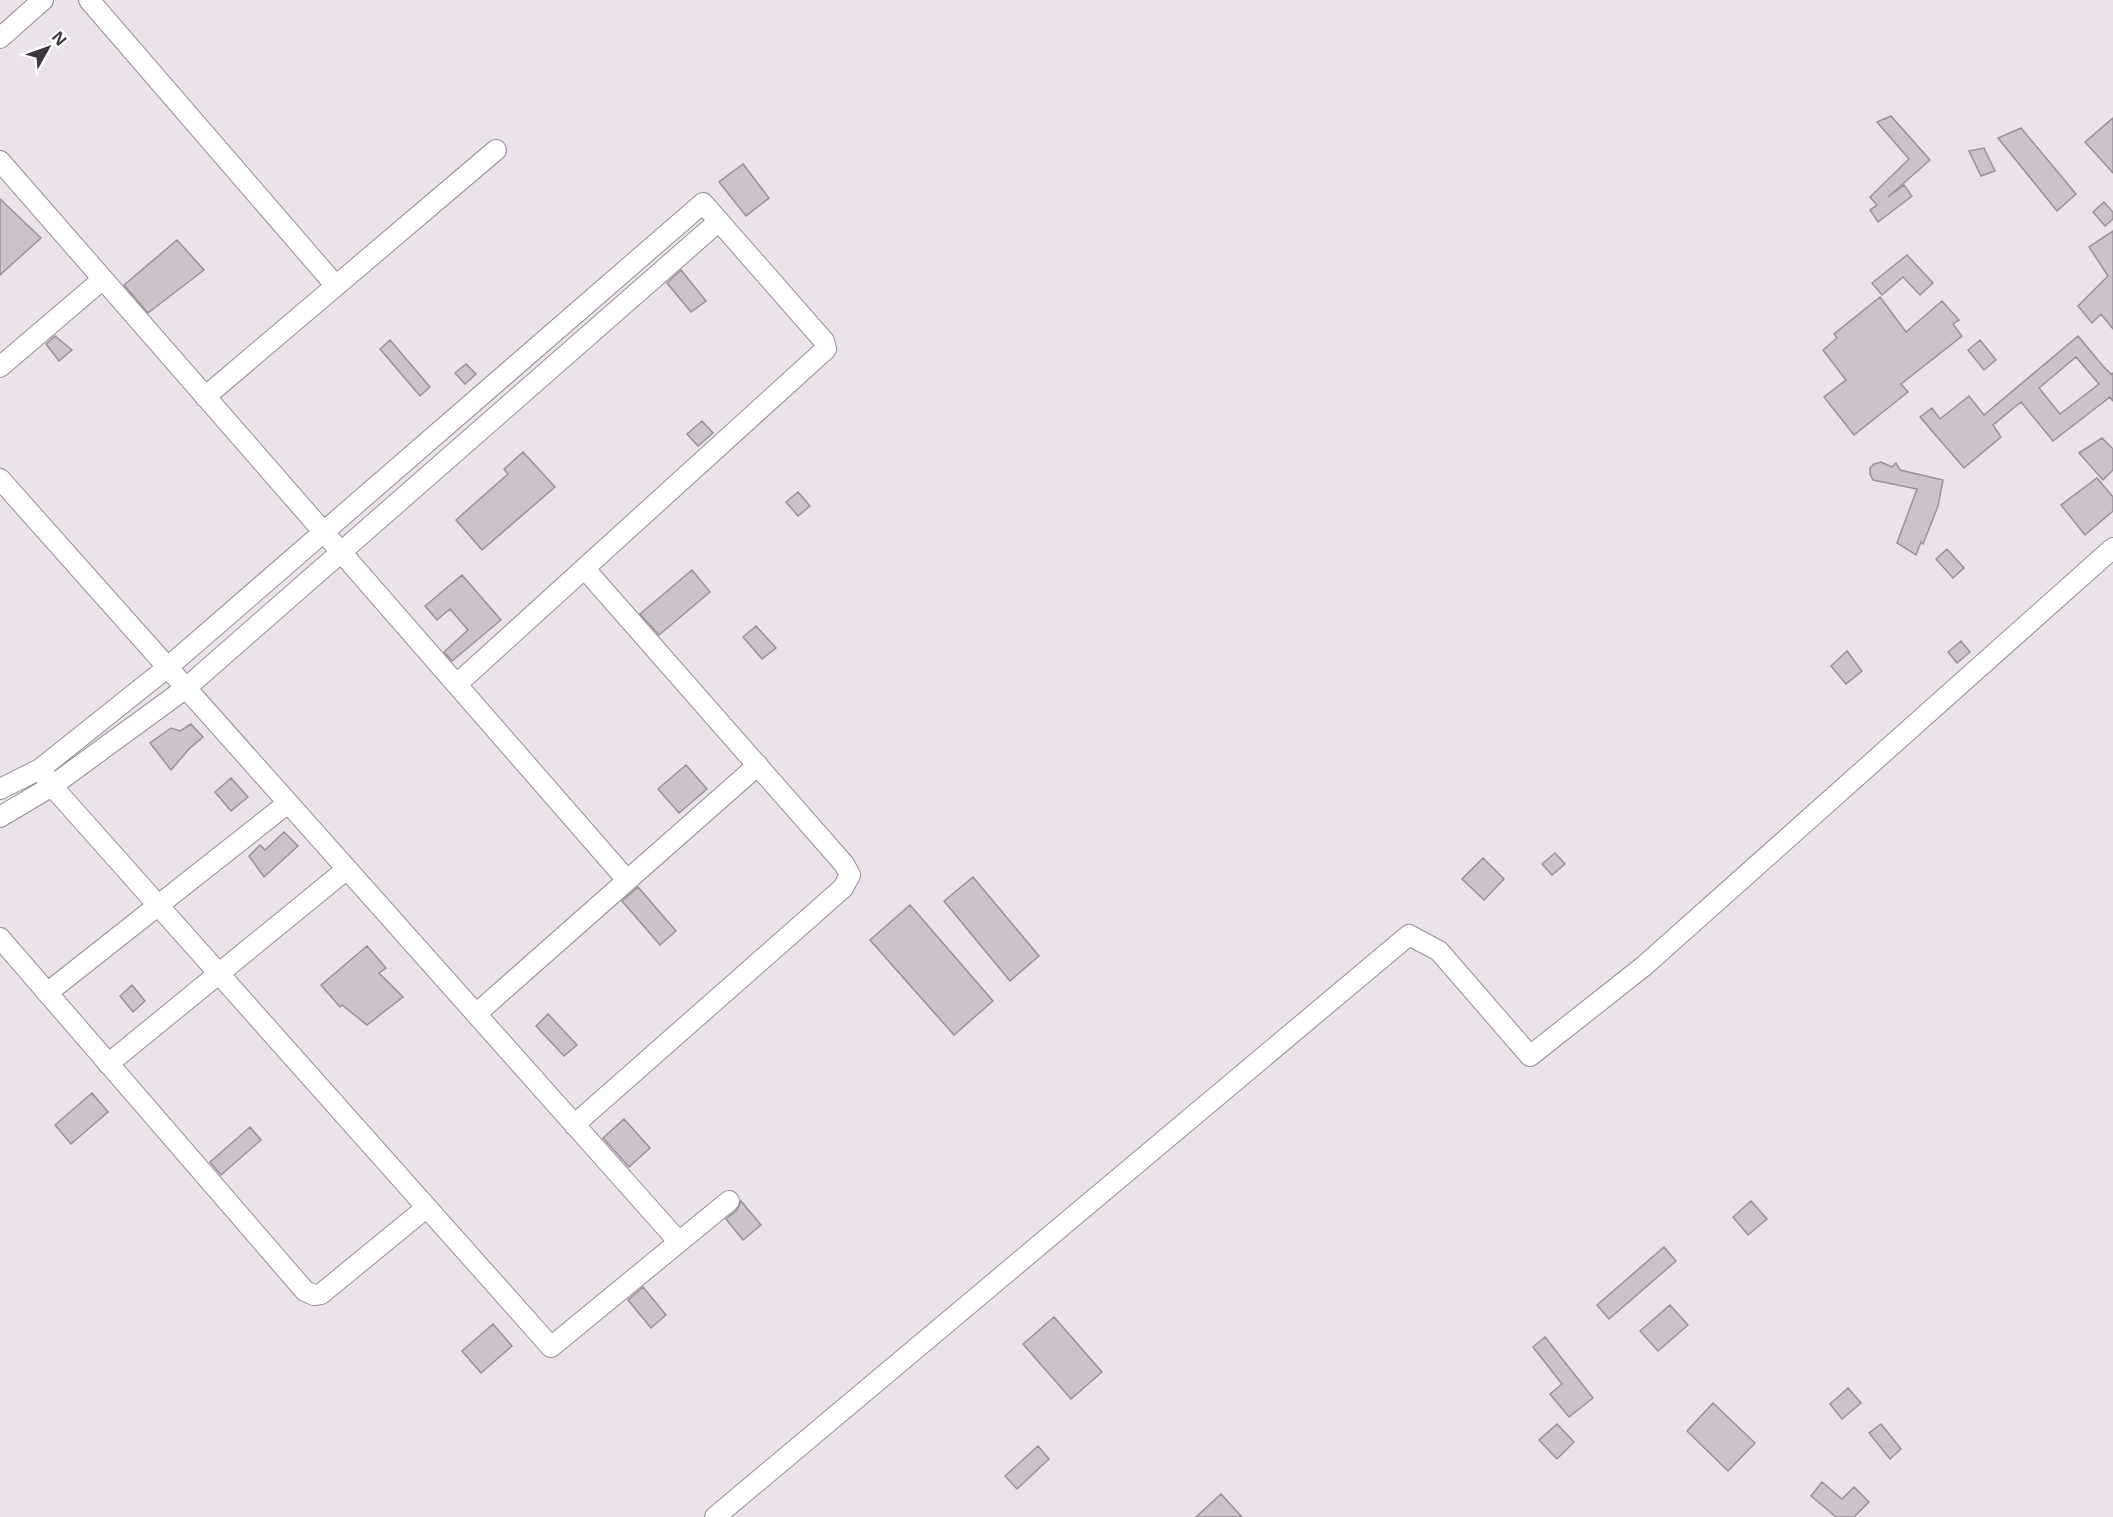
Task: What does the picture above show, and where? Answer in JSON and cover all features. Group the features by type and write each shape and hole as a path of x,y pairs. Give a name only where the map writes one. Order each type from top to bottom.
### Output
{"street":[{"path":"0,38 44,0"},
{"path":"89,0 336,286"},
{"path":"206,397 496,150"},
{"path":"0,161 627,880"},
{"path":"0,789 40,769 168,667 703,203 824,341 826,349 457,684"},
{"path":"0,817 52,786 186,688 718,221"},
{"path":"0,367 103,279"},
{"path":"0,478 679,1242"},
{"path":"715,1517 1409,935 1439,951 1530,1056 1644,966 2113,548"},
{"path":"574,1125 843,888 849,875 844,864 585,569"},
{"path":"476,1014 758,765"},
{"path":"40,769 52,786 550,1347 729,1201"},
{"path":"47,993 288,803"},
{"path":"108,1064 347,869"},
{"path":"0,938 305,1291 314,1295 321,1294 426,1208"}],"building":[{"path":"1891,116 1930,160 1888,197 1904,185 1912,196 1878,222 1870,210 1877,205 1870,197 1909,159 1877,122"},
{"path":"2113,118 2113,173 2085,142"},
{"path":"2021,128 2076,194 2057,211 1998,138"},
{"path":"1984,148 1995,171 1981,176 1969,151"},
{"path":"743,164 769,198 746,216 719,182"},
{"path":"0,199 41,238 0,275"},
{"path":"2104,202 2113,212 2113,219 2105,226 2093,212"},
{"path":"2113,231 2113,329 2101,314 2092,323 2078,306 2108,276 2089,247"},
{"path":"177,240 204,270 148,313 124,285"},
{"path":"1907,255 1933,283 1920,295 1903,277 1882,295 1872,283"},
{"path":"681,270 706,301 691,312 667,283"},
{"path":"1880,297 1906,332 1942,301 1959,320 1953,324 1962,336 1901,384 1908,392 1854,435 1824,397 1846,380 1823,350 1837,338 1834,334"},
{"path":"55,336 72,350 59,361 46,344"},
{"path":"2078,336 2103,366 2111,374 2113,373 2113,401 2110,397 2053,441 2021,402 1993,425 2001,437 1964,468 1920,417 1932,408 1940,419 1969,396 1984,415","holes":["2076,357 2099,384 2060,414 2039,388"]},
{"path":"390,340 430,387 420,396 380,349"},
{"path":"1980,340 1996,360 1984,370 1968,350"},
{"path":"466,364 476,374 465,384 455,373"},
{"path":"702,421 713,433 698,446 687,434"},
{"path":"2102,438 2113,449 2113,470 2103,480 2079,453"},
{"path":"523,452 555,487 482,550 456,520 508,474 504,469"},
{"path":"1881,462 1892,467 1896,463 1900,470 1943,480 1938,506 1923,544 1921,542 1916,555 1897,543 1917,489 1873,480 1870,468"},
{"path":"2097,478 2113,497 2113,511 2085,535 2061,505"},
{"path":"798,492 810,506 798,516 786,502"},
{"path":"1947,549 1964,568 1953,578 1936,559"},
{"path":"692,570 710,592 659,635 640,614"},
{"path":"462,575 501,620 452,661 444,652 468,630 450,609 437,620 425,606"},
{"path":"756,626 776,648 762,659 743,637"},
{"path":"1961,641 1970,652 1957,663 1948,652"},
{"path":"1847,651 1862,671 1846,684 1831,666"},
{"path":"191,724 203,737 171,770 150,743 171,728 180,731"},
{"path":"686,765 707,789 679,813 658,789"},
{"path":"231,778 248,797 231,811 215,792"},
{"path":"284,832 298,846 264,877 249,856 260,845 265,850"},
{"path":"1555,853 1565,864 1552,875 1542,864"},
{"path":"1483,858 1504,879 1484,900 1462,879"},
{"path":"973,877 1039,956 1010,981 944,901"},
{"path":"638,887 676,931 660,945 622,901"},
{"path":"910,905 993,1001 954,1035 870,940"},
{"path":"367,946 386,968 379,973 403,997 367,1025 342,1005 340,1007 321,985"},
{"path":"132,985 145,1001 133,1012 120,996"},
{"path":"548,1014 577,1045 564,1056 536,1026"},
{"path":"92,1093 108,1112 71,1144 55,1125"},
{"path":"624,1119 650,1148 629,1167 603,1138"},
{"path":"250,1127 261,1140 221,1175 210,1162"},
{"path":"741,1201 761,1225 743,1240 726,1219 737,1210"},
{"path":"1751,1201 1767,1219 1748,1235 1733,1217"},
{"path":"1664,1247 1676,1261 1609,1319 1597,1305"},
{"path":"643,1287 666,1315 651,1328 628,1300"},
{"path":"1670,1305 1688,1325 1658,1351 1640,1331"},
{"path":"1054,1317 1102,1372 1071,1399 1023,1344"},
{"path":"493,1324 512,1346 481,1373 462,1351"},
{"path":"1545,1337 1593,1398 1569,1417 1550,1394 1562,1384 1533,1347"},
{"path":"1848,1388 1861,1403 1842,1419 1830,1404"},
{"path":"1713,1403 1755,1443 1728,1471 1687,1431"},
{"path":"1557,1424 1574,1442 1557,1459 1539,1440"},
{"path":"1881,1424 1901,1449 1890,1459 1869,1433"},
{"path":"1038,1446 1049,1459 1017,1489 1005,1476"},
{"path":"1822,1482 1842,1499 1854,1487 1869,1502 1854,1517 1836,1517 1811,1496"},
{"path":"1221,1494 1242,1517 1196,1517"}]}
